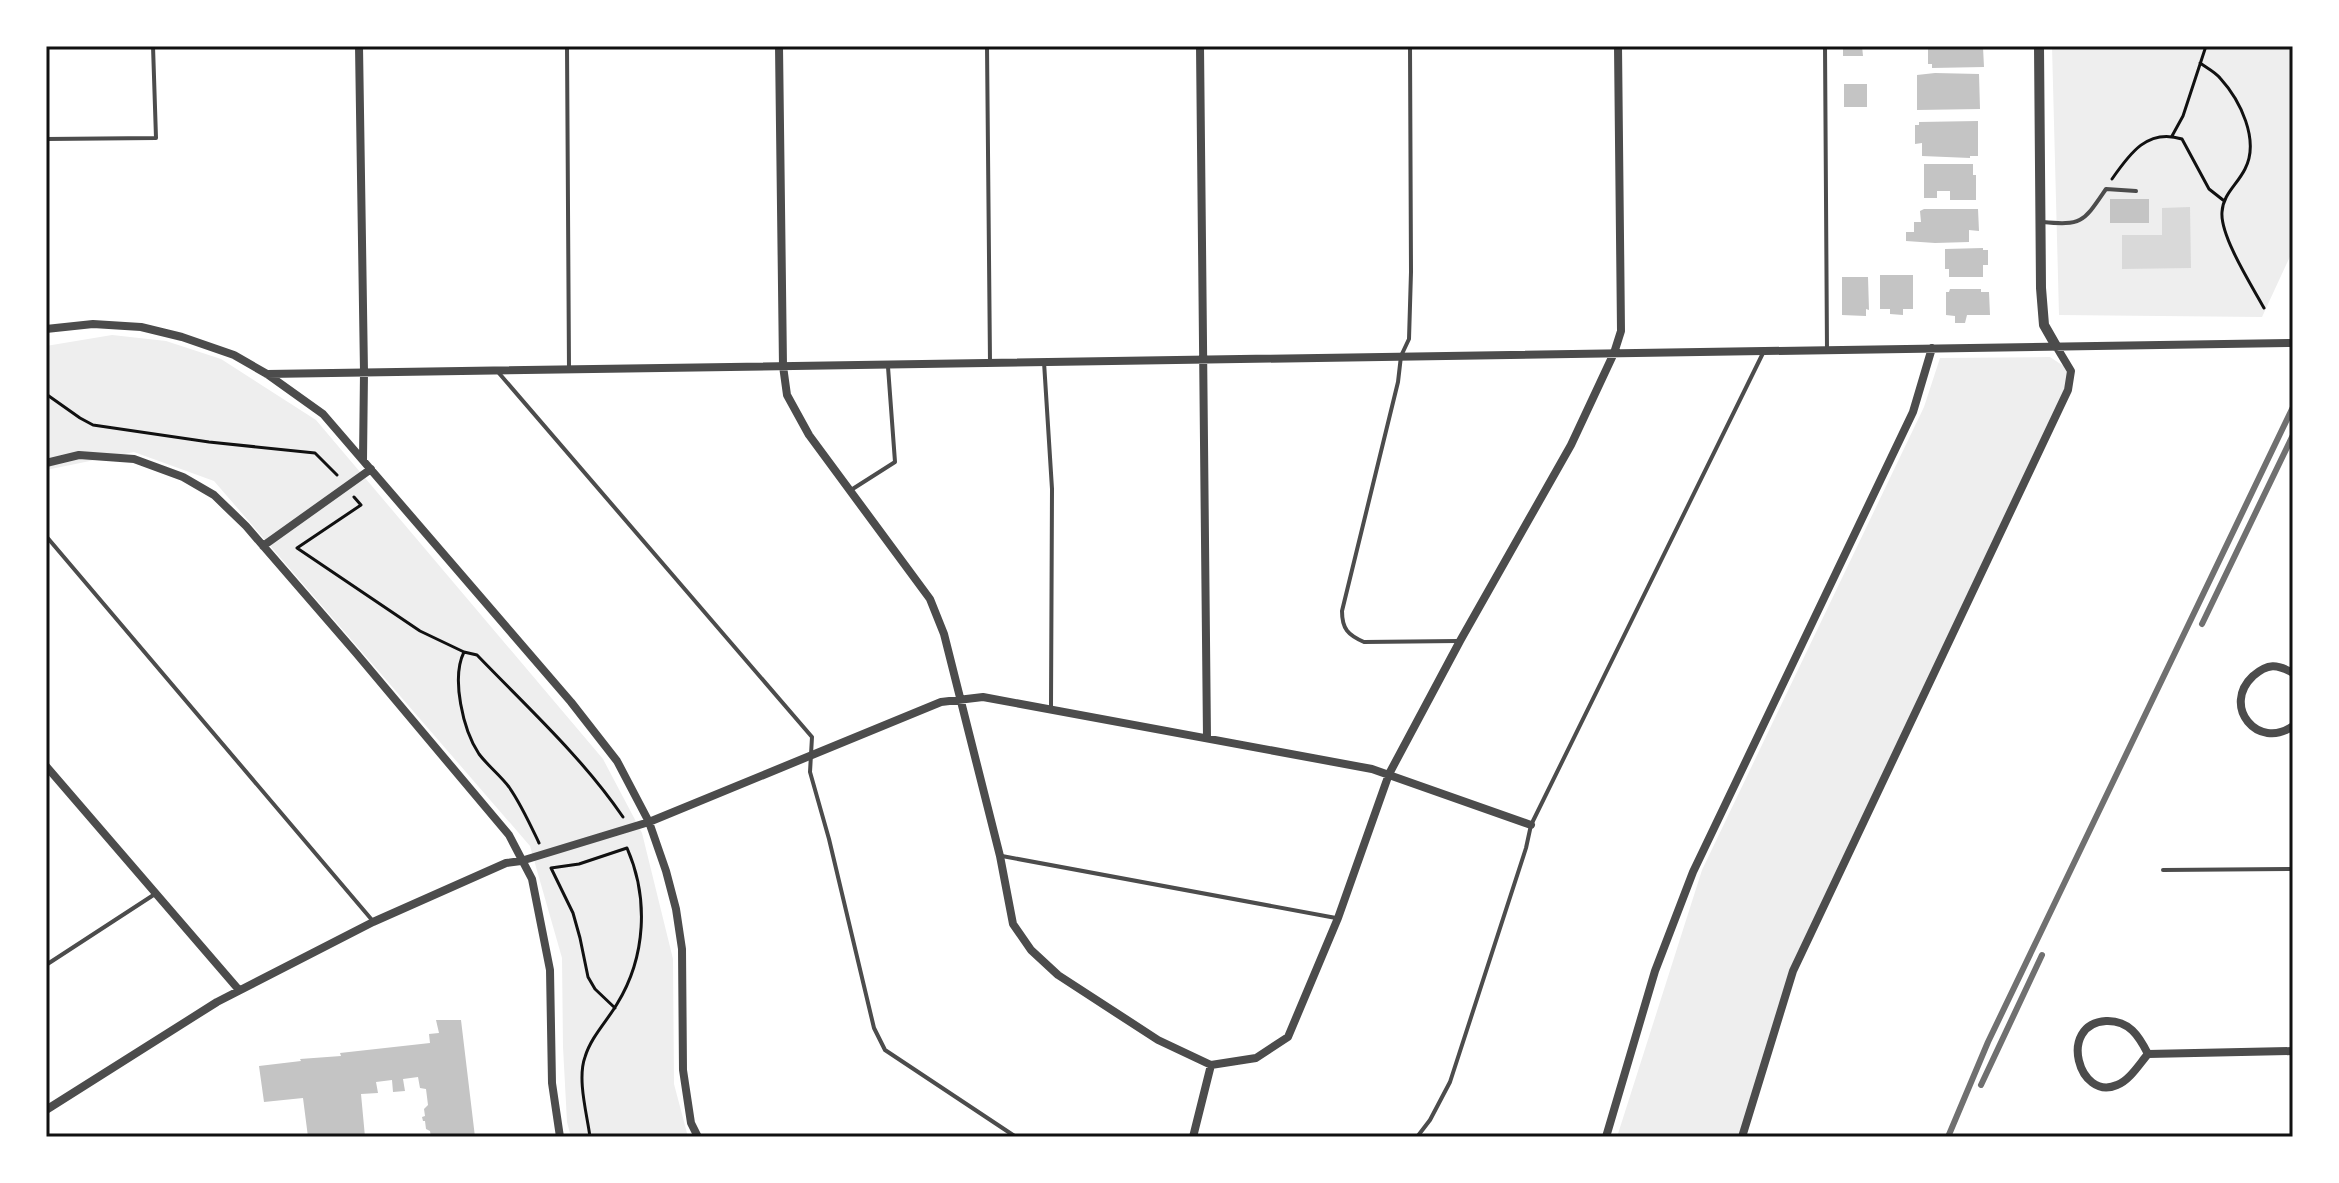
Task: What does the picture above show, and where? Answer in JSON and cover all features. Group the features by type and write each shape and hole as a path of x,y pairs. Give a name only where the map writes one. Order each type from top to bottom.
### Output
{"street":[{"path":"359,46 363,460"},
{"path":"779,46 783,366 787,395 809,435 930,599 944,634 1000,856 1013,924 1031,950 1058,975 1146,1032 1211,1065 1256,1058 1288,1037 1338,918 1389,774 1571,445 1614,353 1621,331 1618,46"},
{"path":"1200,46 1207,738"},
{"path":"1742,1137 1793,971 2068,390 2071,371 2044,325 2039,46"},
{"path":"46,329 93,324 141,327 234,355 267,374 323,414 571,702 617,761 649,822 666,871 682,949 683,1070 691,1123 698,1137"},
{"path":"267,374 2293,343"},
{"path":"1606,1137 1655,971 1693,872 1913,412 1932,348"},
{"path":"46,463 79,455 134,459 183,477 214,495 356,653 509,835 532,879 550,970 552,1083 560,1137"},
{"path":"263,546 371,469"},
{"path":"2293,673 2280,666 2263,668 2249,680 2240,700 2242,713 2256,730 2277,734 2293,726"},
{"path":"46,1110 217,1002 373,922 506,863 649,822 941,702 983,697 1372,769 1531,825"},
{"path":"46,766 50,777 239,990"},
{"path":"2148,1054 2137,1034 2127,1026 2102,1021 2083,1033 2077,1058 2082,1071 2091,1080 2108,1087 2127,1078 2148,1054 2293,1051"},
{"path":"1193,1137 1211,1065"}],"lane":[{"path":"46,139 156,138 153,46"},
{"path":"567,46 569,369"},
{"path":"987,46 990,363"},
{"path":"1410,46 1409,339 1401,356 1398,382 1342,611 1342,622 1350,636 1364,642 1460,641"},
{"path":"1825,46 1827,350"},
{"path":"2040,222 2077,223 2084,219 2106,189 2136,191"},
{"path":"1417,1137 1430,1120 1450,1082 1531,825 1764,351"},
{"path":"1044,362 1052,489 1051,711"},
{"path":"850,490 895,462 887,364"},
{"path":"497,370 812,737 810,772 874,1028 885,1050 1016,1137"},
{"path":"46,536 373,922"},
{"path":"1000,856 1338,918"},
{"path":"2163,870 2293,869"},
{"path":"46,965 156,893"}],"path":[{"path":"2172,136 2183,116 2206,46"},
{"path":"2200,63 2219,77 2234,98 2243,113 2249,134 2247,165 2223,200 2221,215 2227,238 2264,308"},
{"path":"2106,189 2139,147 2150,139 2172,136 2182,139 2209,189 2223,200"},
{"path":"46,394 93,425 315,453 361,505 297,548 420,631 477,655 569,750 612,800 623,818 627,848 636,867 642,921 639,948 624,992 591,1043 582,1070 590,1137"},
{"path":"464,652 458,672 466,729 480,755 510,788 544,854"},
{"path":"615,1008 601,996 588,977 573,913 551,868 579,864 627,848"}],"shaded area":[{"path":"2052,46 2293,46 2293,250 2262,317 2059,315"},
{"path":"2190,207 2191,268 2122,269 2122,235 2162,235 2162,208"},
{"path":"112,335 166,341 221,359 316,420 603,759 642,833 673,959 674,1084 688,1137 571,1137 567,1122 563,1047 562,958 530,846 214,481 134,452 46,470 46,346"},
{"path":"2050,357 2071,371 2068,390 1793,971 1742,1137 1617,1137 1702,870 1924,407 1940,358"}],"building":[{"path":"1843,46 1862,46 1863,56 1843,56"},
{"path":"1983,47 1984,67 1932,68 1932,64 1928,64 1928,48"},
{"path":"1979,74 1980,109 1917,110 1917,75"},
{"path":"1844,84 1867,84 1867,107 1844,107"},
{"path":"1978,121 1978,156 1922,156 1922,143 1915,144 1915,125 1919,122"},
{"path":"1924,164 1973,164 1976,200 1950,200 1950,191 1937,191 1937,198 1924,198"},
{"path":"2110,199 2149,199 2149,223 2110,223"},
{"path":"1978,209 1979,231 1969,230 1969,242 1906,241 1906,232 1914,232 1914,222 1921,222 1920,211"},
{"path":"1945,249 1988,250 1988,265 1983,265 1983,277 1949,277 1949,269 1945,269"},
{"path":"1880,275 1913,275 1913,309 1903,309 1903,315 1890,314 1890,309 1880,309"},
{"path":"1842,277 1868,277 1869,310 1866,309 1866,316 1842,315"},
{"path":"1950,289 1989,292 1990,315 1967,315 1965,323 1955,323 1955,316 1946,315 1946,292"},
{"path":"436,1020 461,1020 475,1137 431,1137 422,1117 428,1105 426,1089 420,1088 418,1077 403,1079 405,1091 393,1092 392,1080 376,1082 378,1093 361,1094 365,1137 308,1137 303,1098 264,1102 259,1066 430,1043 429,1034 439,1033"}],"railway":[{"path":"1948,1137 1988,1042 2293,407"},
{"path":"2202,624 2293,435"},
{"path":"1981,1085 2042,955"}]}
